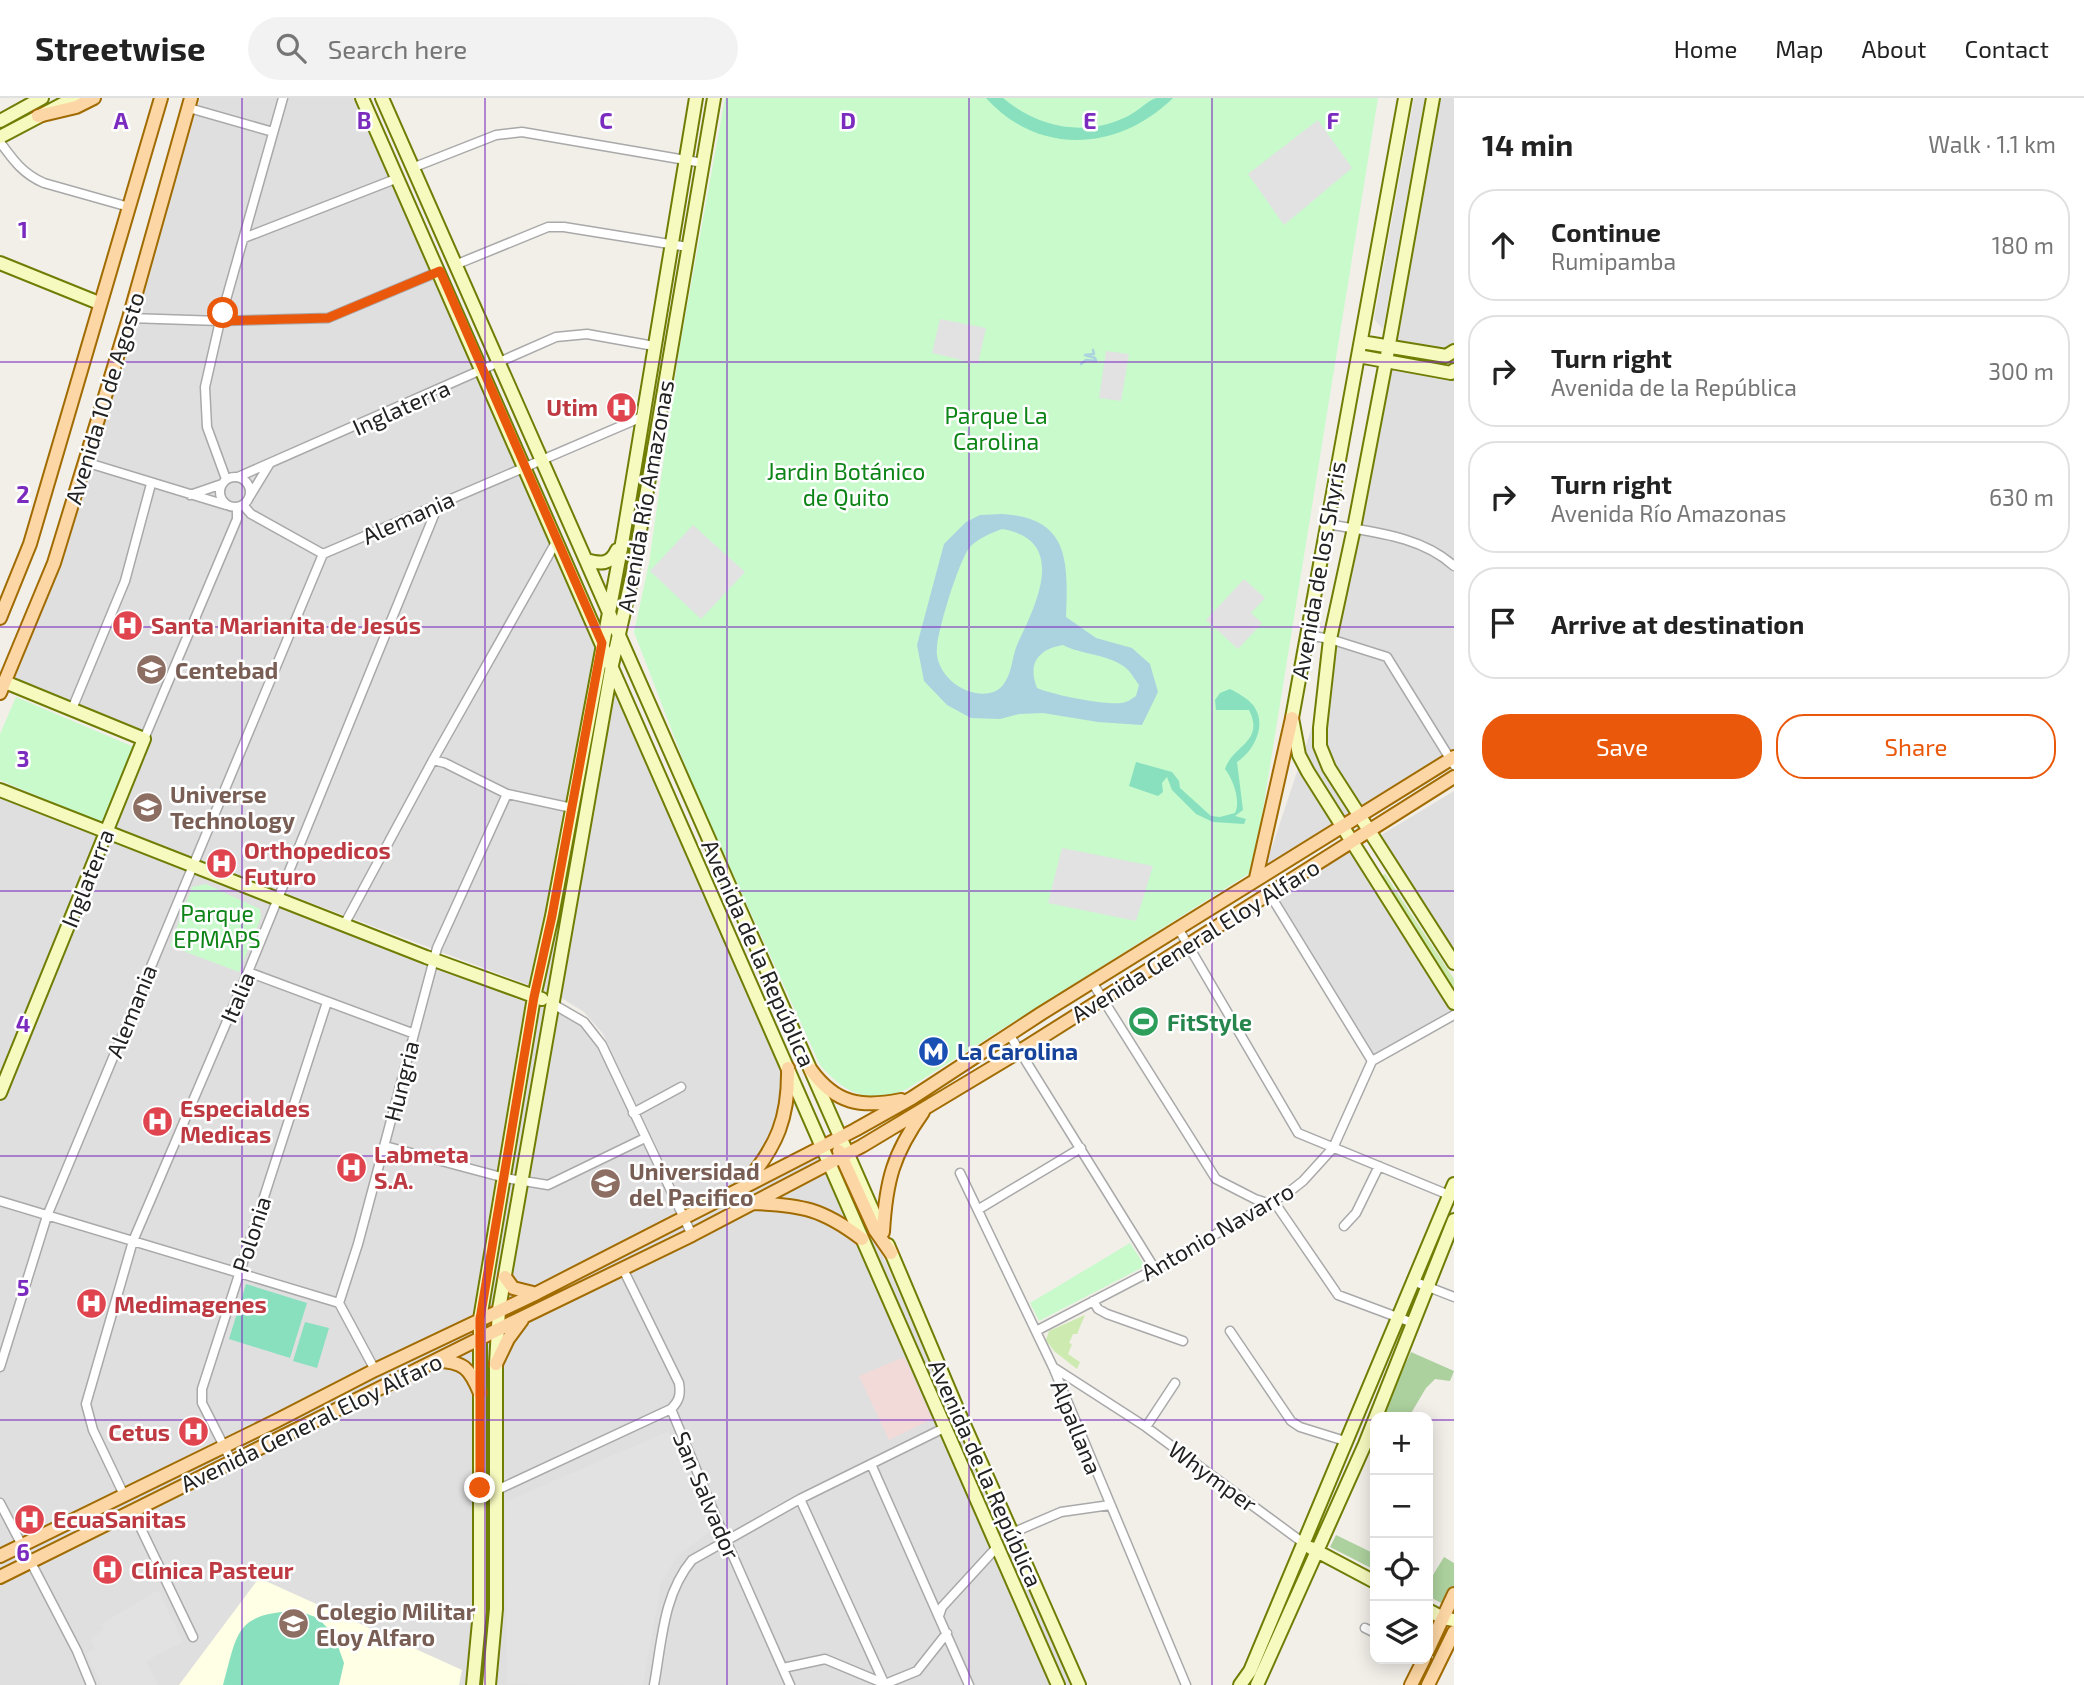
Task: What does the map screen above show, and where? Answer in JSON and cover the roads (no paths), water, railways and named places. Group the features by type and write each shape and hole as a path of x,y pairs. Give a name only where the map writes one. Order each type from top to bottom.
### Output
{"main road":[{"path":"0,121 42,98"},
{"path":"0,128 59,98"},
{"path":"0,137 74,98"},
{"path":"38,116 76,107 94,98"},
{"name":"Avenida 10 de Agosto","path":"0,618 30,544 160,98"},
{"name":"Avenida de la República","path":"362,98 823,1147"},
{"name":"Avenida de la República","path":"373,98 411,185 436,223"},
{"name":"Avenida de la República","path":"382,98 841,1138 840,1158 862,1239 1058,1685"},
{"name":"Avenida Río Amazonas","path":"473,1685 480,1611 480,1319 534,997 552,916 622,538 696,98"},
{"name":"Avenida Río Amazonas","path":"489,1685 496,1609 496,1364 499,1309 612,665 633,572 714,98"},
{"name":"Avenida de los Shyris","path":"1405,98 1292,718 1299,755 1454,1003"},
{"name":"Avenida de los Shyris","path":"1433,98 1386,361 1330,639 1320,746 1338,784 1454,963"},
{"name":"Avenida 10 de Agosto","path":"2,686 54,563 129,318 190,103"},
{"name":"Avenida de la República","path":"411,185 422,231"},
{"path":"0,263 99,303"},
{"path":"1361,342 1450,354"},
{"path":"1359,356 1453,374"},
{"path":"586,560 599,564 610,561 622,538"},
{"path":"2,686 72,709 144,739"},
{"path":"601,726 607,717 616,712 627,711 634,716"},
{"path":"1256,878 1292,718"},
{"name":"Inglaterra","path":"0,1093 144,739"},
{"name":"Avenida General Eloy Alfaro","path":"0,1556 499,1309 537,1293 841,1138 912,1098 1256,878 1453,760"},
{"name":"Avenida General Eloy Alfaro","path":"0,1577 499,1328 692,1236 840,1158 1020,1051 1454,777"},
{"path":"0,790 433,960 553,1004"},
{"path":"743,1187 763,1162 779,1133 785,1113 788,1068"},
{"path":"811,1070 828,1091 843,1098 868,1104 912,1098"},
{"path":"883,1232 886,1194 897,1155 909,1131 927,1106"},
{"path":"823,1147 835,1147 875,1230 891,1252"},
{"name":"Avenida de la República","path":"840,1158 883,1232 1079,1685"},
{"path":"1240,1685 1250,1671 1452,1189"},
{"path":"753,1203 782,1204 814,1210 835,1219 862,1239"},
{"path":"1257,1685 1364,1444 1454,1220"},
{"path":"505,1277 513,1288 524,1293 537,1293"},
{"path":"496,1364 508,1339 526,1316"},
{"path":"436,1361 453,1362 465,1367 480,1393"},
{"name":"Whymper","path":"1302,1542 1370,1579"},
{"path":"1433,1643 1449,1619 1454,1594"},
{"path":"1428,1685 1454,1632 1449,1619 1433,1611"},
{"path":"1411,1685 1422,1664"}],"street":[{"path":"226,505 219,495 224,481 206,427 205,387 220,321 283,98"},
{"path":"190,103 273,132"},
{"path":"412,169 496,135 522,132 703,163"},
{"path":"0,142 16,165 37,180 129,207"},
{"path":"244,238 398,178"},
{"path":"455,265 548,227 564,227 688,247"},
{"path":"129,318 220,321 328,318 440,271"},
{"name":"Inglaterra","path":"238,477 556,337 587,334 654,346"},
{"path":"1450,354 1453,374"},
{"name":"Alemania","path":"0,1367 47,1216 323,554 642,417"},
{"path":"85,463 151,484 240,507 323,554"},
{"path":"240,507 270,464"},
{"path":"190,495 238,477 248,484 250,496"},
{"path":"72,709 125,581 151,484"},
{"name":"Italia","path":"124,1495 93,1430 86,1404 133,1241 248,972 439,503"},
{"name":"Inglaterra","path":"144,739 240,507"},
{"path":"1326,524 1412,541 1437,553 1454,566"},
{"path":"344,925 557,540"},
{"path":"1308,635 1387,657 1453,760"},
{"path":"433,760 445,763 507,794 572,808"},
{"name":"Hungria","path":"339,1303 385,1146 436,948 507,794"},
{"path":"1269,893 1372,1061 1454,1015"},
{"path":"1178,929 1298,1133 1379,1166 1452,1189"},
{"path":"248,972 412,1033"},
{"path":"1092,982 1216,1179 1255,1199 1277,1206 1338,1295 1413,1323"},
{"name":"Polonia","path":"232,1462 201,1396 238,1272 327,1002"},
{"path":"553,1004 574,1015 593,1032 602,1045 692,1236"},
{"path":"1009,1034 1154,1269"},
{"name":"Antonio Navarro","path":"1035,1331 1154,1269 1303,1181 1333,1148 1372,1061"},
{"path":"633,1113 681,1087"},
{"path":"385,1146 522,1182 554,1183 645,1138"},
{"path":"979,1209 1081,1148"},
{"path":"1344,1226 1356,1213 1379,1166"},
{"name":"Alpallana","path":"960,1173 1053,1367 1186,1685"},
{"path":"0,1201 339,1303 375,1370"},
{"name":"San Salvador","path":"623,1269 679,1383 680,1397 671,1409 790,1685"},
{"path":"1413,1281 1454,1297"},
{"path":"1093,1301 1098,1309 1107,1314 1182,1341"},
{"path":"1230,1331 1291,1421 1300,1427 1345,1441"},
{"name":"Whymper","path":"1053,1367 1146,1427 1302,1542"},
{"path":"1146,1427 1175,1383"},
{"path":"497,1490 671,1409"},
{"path":"654,1685 669,1601 674,1587 692,1560 800,1499 944,1428"},
{"path":"871,1464 969,1685"},
{"path":"800,1499 885,1684"},
{"path":"0,1503 77,1651 91,1685"},
{"path":"1012,1533 1055,1514 1110,1505"},
{"path":"132,1510 193,1637"},
{"path":"939,1616 942,1607 997,1547"},
{"path":"1365,1628 1370,1630"},
{"path":"783,1668 825,1660 885,1684 917,1671 947,1633"}],"water":[{"path":"980,515 1024,517 1041,524 1052,533 1065,561 1066,617 1096,638 1132,648 1150,664 1158,692 1142,725 1098,722 1043,713 1019,714 1000,719 971,718 947,705 924,681 917,645 944,544 966,522","holes":["1002,529 1023,536 1035,546 1041,560 1042,576 1032,612 1017,645 1006,681 993,692 980,694 960,687 947,677 939,663 937,648 950,595 965,554 977,541","1063,645 1119,663 1139,685 1136,696 1123,703 1113,703 1066,696 1037,688 1033,671 1037,659 1047,650"]}],"waterway":[{"path":"1081,364 1086,360 1096,361 1095,358 1085,355 1094,354 1093,350"}],"place":[{"name":"Utim","path":"621,407"},
{"name":"Santa Marianita de Jesús","path":"128,625"},
{"name":"Centebad","path":"152,670"},
{"name":"Universe Technology","path":"147,807"},
{"name":"Orthopedicos Futuro","path":"221,863"},
{"name":"FitStyle","path":"1144,1022"},
{"name":"La Carolina","path":"934,1051"},
{"name":"Especialdes Medicas","path":"157,1121"},
{"name":"Labmeta S.A.","path":"351,1167"},
{"name":"Universidad del Pacifico","path":"606,1184"},
{"name":"Medimagenes","path":"91,1304"},
{"name":"Cetus","path":"193,1432"},
{"name":"EcuaSanitas","path":"30,1519"},
{"name":"Clínica Pasteur","path":"108,1570"},
{"name":"Colegio Militar Eloy Alfaro","path":"293,1624"}],"park label":[{"name":"Parque La Carolina","path":"996,428"},
{"name":"Jardin Botánico de Quito","path":"846,484"},
{"name":"Parque EPMAPS","path":"217,926"}]}
